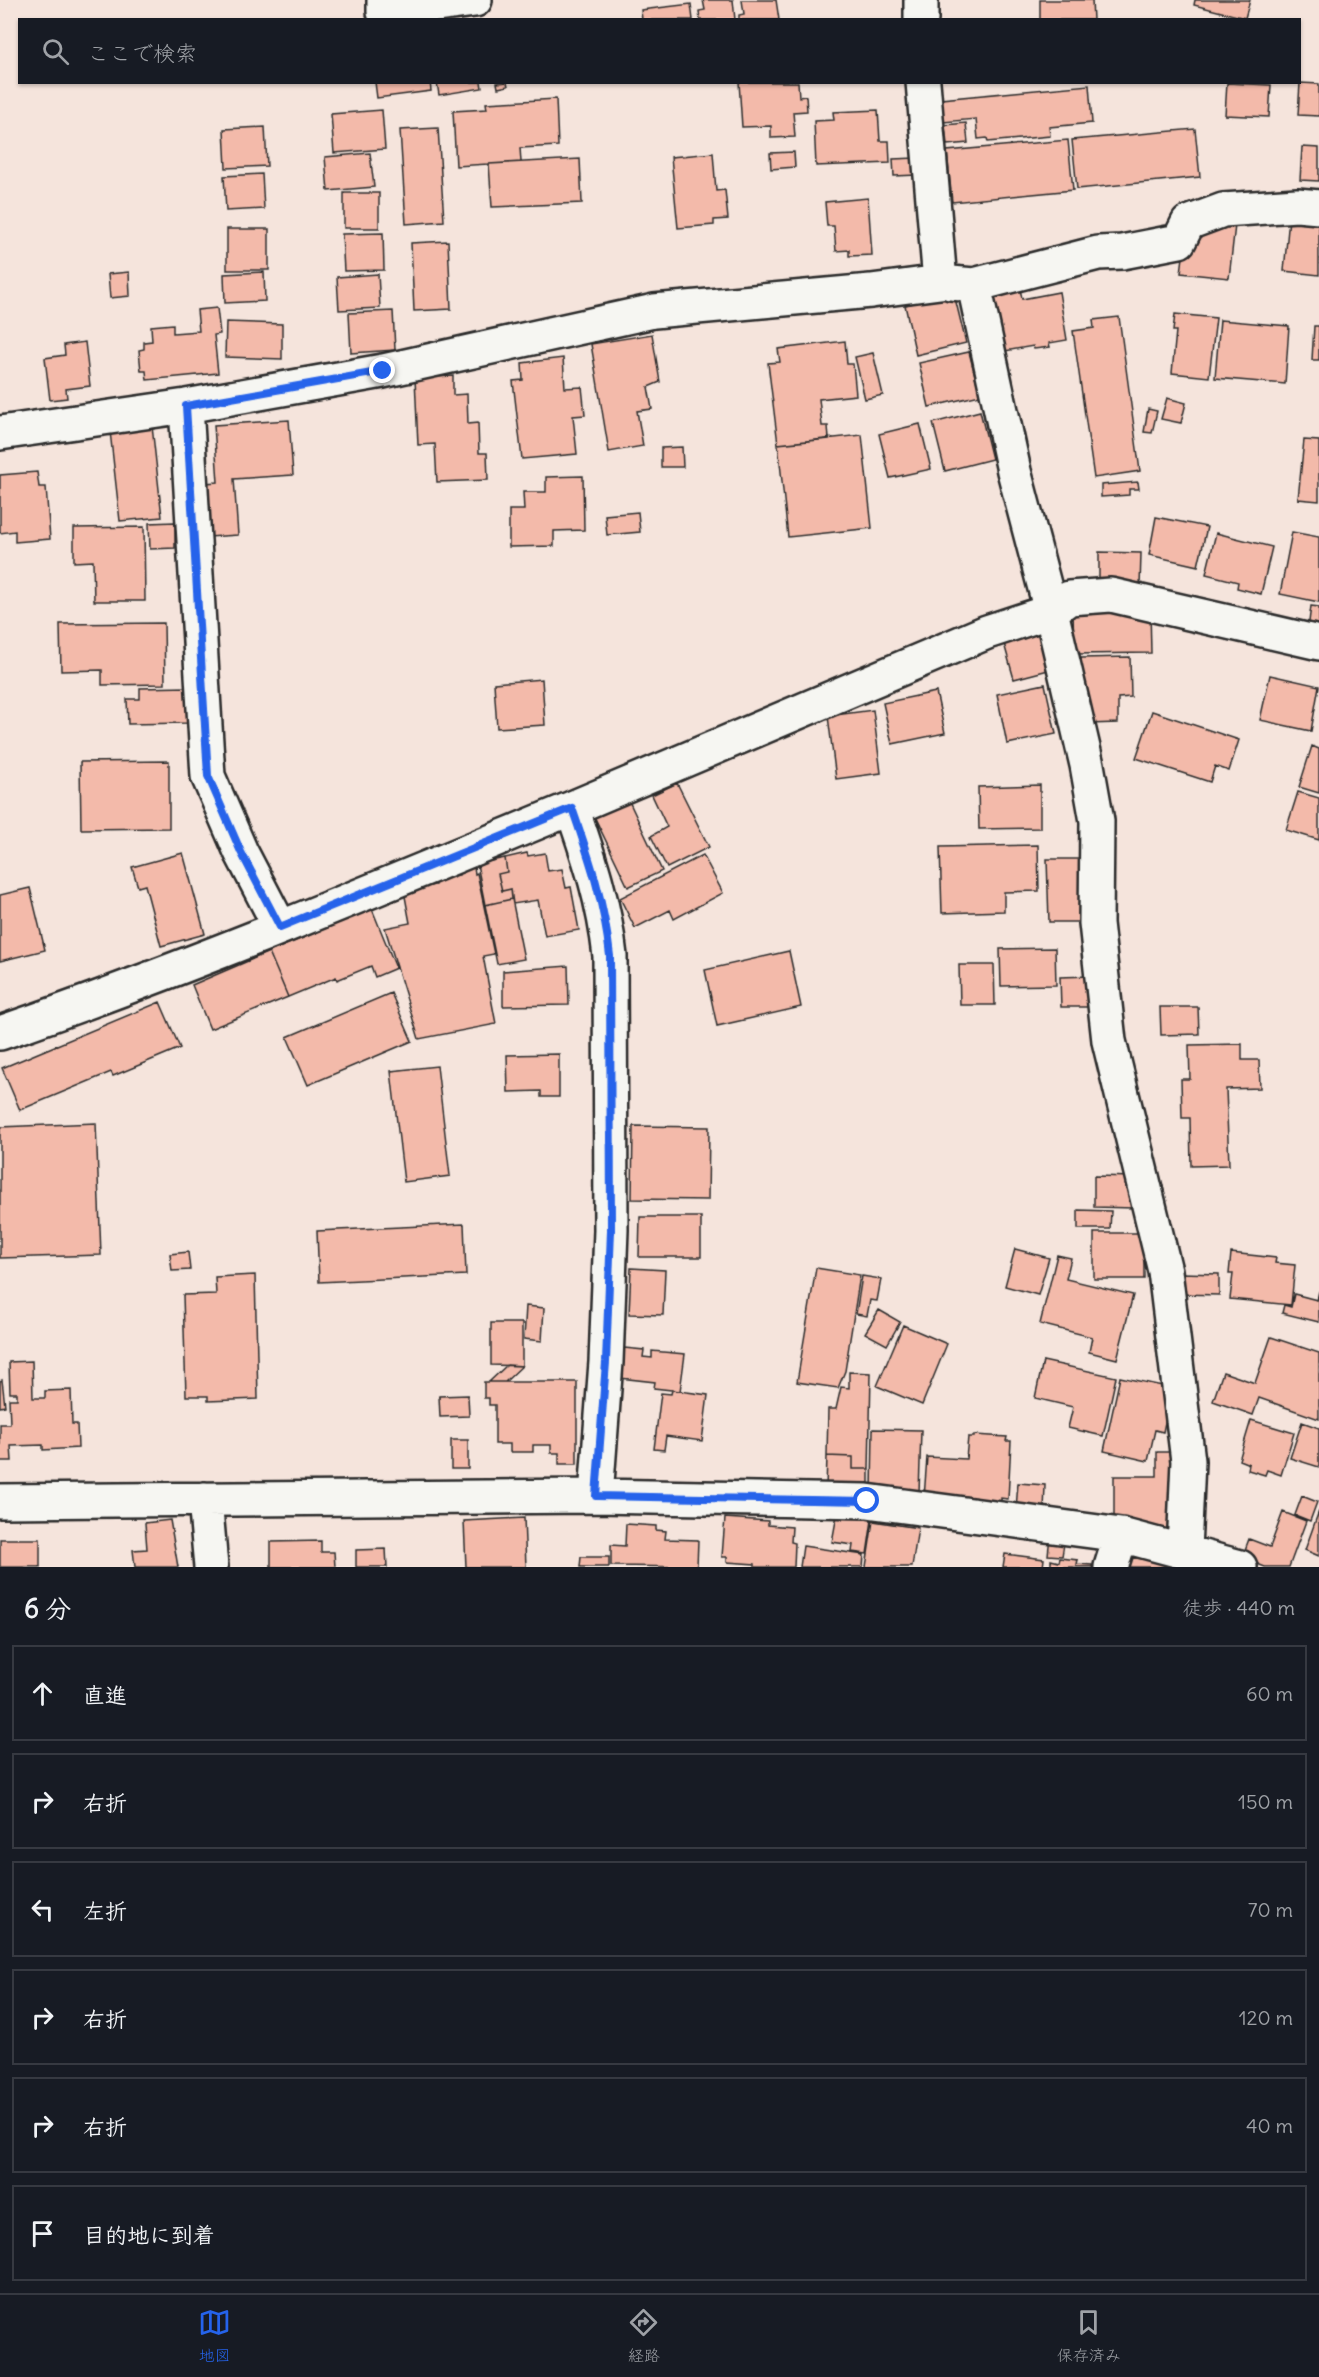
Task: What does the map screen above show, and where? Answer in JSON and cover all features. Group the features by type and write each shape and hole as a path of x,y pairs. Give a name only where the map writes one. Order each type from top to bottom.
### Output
{"street":[{"path":"384,0 384,12 476,0"},
{"path":"921,0 921,18"},
{"path":"923,84 940,282"},
{"path":"0,433 186,406 383,371 654,311 871,291 940,282 974,285 1098,253 1122,252 1179,241 1188,223 1223,210 1297,205 1319,207"},
{"path":"974,285 1014,471 1051,611 1087,765 1097,821 1096,923 1109,1041 1165,1271 1188,1461 1184,1550"},
{"path":"186,406 208,776 241,852 280,927"},
{"path":"0,1033 280,927 572,808 987,632 1051,611 1069,598 1111,595 1319,643"},
{"path":"572,808 597,881 606,919 610,956 611,1230 606,1362 596,1496"},
{"path":"0,1501 596,1496 867,1501 1121,1535 1184,1550 1240,1567"},
{"path":"205,1499 211,1567"},
{"path":"1111,1567 1121,1535"}],"building":[{"path":"703,0 733,0 735,18 700,18 699,11 705,10"},
{"path":"742,0 776,0 779,18 739,18 739,15 744,14"},
{"path":"1040,0 1092,0 1093,18 1040,18"},
{"path":"1195,0 1250,0 1245,18 1194,5"},
{"path":"691,4 693,18 642,18 641,10"},
{"path":"375,84 430,84 431,91 377,98"},
{"path":"437,84 481,84 482,88 439,95"},
{"path":"497,84 508,84 508,86 498,88"},
{"path":"739,84 798,84 799,97 806,96 807,111 793,112 795,137 771,138 771,126 742,127"},
{"path":"1227,84 1271,85 1269,117 1225,115"},
{"path":"1300,84 1319,84 1319,116 1298,115"},
{"path":"1089,85 1092,123 1049,127 1050,136 988,142 987,138 978,139 976,119 943,122 941,99"},
{"path":"556,99 558,146 520,148 521,162 456,166 453,111 487,109 486,103"},
{"path":"382,110 385,149 334,153 331,114"},
{"path":"878,110 880,141 889,141 890,163 816,166 814,121 834,120 833,112"},
{"path":"966,123 968,143 947,145 945,125"},
{"path":"265,127 267,166 226,168 224,129"},
{"path":"438,128 444,221 406,224 400,130"},
{"path":"1195,129 1200,177 1077,189 1072,140"},
{"path":"1068,140 1073,190 952,202 947,151"},
{"path":"1302,147 1319,148 1319,181 1300,180"},
{"path":"794,152 795,167 771,169 770,153"},
{"path":"370,153 374,187 328,191 325,157"},
{"path":"713,153 716,191 725,190 728,219 714,220 714,225 678,228 671,157"},
{"path":"916,158 917,175 894,176 893,159"},
{"path":"580,159 582,203 492,207 489,164"},
{"path":"262,174 264,209 226,211 224,176"},
{"path":"344,193 379,193 379,228 344,228"},
{"path":"868,198 872,255 849,256 849,250 836,251 834,226 827,226 825,202"},
{"path":"1289,218 1319,221 1319,275 1284,271"},
{"path":"1235,225 1229,278 1181,273 1186,233"},
{"path":"227,229 269,229 269,270 227,270"},
{"path":"383,233 384,270 344,271 342,234"},
{"path":"448,241 451,309 414,311 411,243"},
{"path":"129,272 130,296 110,298 108,274"},
{"path":"264,272 265,301 225,303 224,274"},
{"path":"378,274 380,308 339,310 337,277"},
{"path":"1019,283 1022,299 1059,292 1067,340 1049,343 1050,347 1034,349 1033,346 1005,351 997,309 989,310 985,289"},
{"path":"954,294 966,343 916,355 905,305"},
{"path":"217,308 220,334 214,335 218,373 147,380 146,371 141,371 139,350 144,349 144,342 152,341 151,326 173,324 173,333 199,331 197,310"},
{"path":"393,311 395,350 351,353 349,313"},
{"path":"1175,314 1216,318 1209,377 1172,373 1176,331 1173,331"},
{"path":"1119,317 1140,471 1094,478 1073,331 1094,328 1093,320"},
{"path":"1220,320 1289,326 1285,384 1215,378"},
{"path":"226,322 282,324 282,359 225,357"},
{"path":"1314,326 1319,326 1319,360 1312,360"},
{"path":"652,334 660,382 648,387 652,409 637,411 643,446 609,452 591,344"},
{"path":"845,341 847,364 853,364 856,395 819,399 822,426 828,426 829,439 778,444 768,363 780,362 778,349"},
{"path":"85,342 90,386 66,389 67,398 50,400 45,358 65,355 64,345"},
{"path":"969,352 980,395 929,407 919,363"},
{"path":"873,353 883,395 865,399 855,357"},
{"path":"563,358 565,388 582,387 585,415 573,416 577,454 522,459 513,381 523,380 522,363"},
{"path":"453,376 453,395 467,394 468,424 478,423 479,453 487,453 488,480 437,482 435,444 418,445 415,378"},
{"path":"1167,398 1186,403 1181,423 1161,419"},
{"path":"1148,409 1157,411 1152,433 1144,432"},
{"path":"980,411 992,459 945,471 933,423"},
{"path":"289,420 293,475 234,479 238,535 208,537 205,483 218,482 214,425"},
{"path":"920,424 931,469 890,478 879,434"},
{"path":"152,426 162,517 120,521 110,431"},
{"path":"862,435 872,528 788,537 778,444"},
{"path":"1304,440 1319,441 1319,501 1298,499"},
{"path":"682,447 683,467 661,467 661,448"},
{"path":"37,472 39,487 46,487 50,539 15,542 15,531 0,533 0,475"},
{"path":"583,476 584,530 554,531 554,546 509,547 509,510 524,510 523,492 546,492 546,477"},
{"path":"1138,482 1139,489 1129,489 1129,495 1101,497 1101,485"},
{"path":"638,512 640,532 607,535 605,515"},
{"path":"1156,517 1207,527 1198,566 1149,555"},
{"path":"175,522 175,548 150,549 149,523"},
{"path":"144,527 145,601 94,601 93,561 74,562 74,528"},
{"path":"1292,532 1319,537 1319,602 1280,594"},
{"path":"1216,533 1272,547 1261,594 1237,588 1238,582 1206,574"},
{"path":"1099,552 1141,553 1140,587 1099,587"},
{"path":"1311,606 1319,607 1319,632 1308,630"},
{"path":"1150,609 1151,653 1074,654 1073,610"},
{"path":"164,623 165,684 102,685 102,670 61,671 60,624"},
{"path":"1045,628 1056,668 1014,679 1003,640"},
{"path":"1130,657 1131,697 1118,698 1118,723 1087,724 1082,701 1081,658"},
{"path":"1270,675 1319,686 1311,731 1260,720"},
{"path":"542,679 545,725 497,728 494,683"},
{"path":"1045,684 1056,734 1007,744 997,694"},
{"path":"188,687 189,723 128,724 127,699 140,699 140,688"},
{"path":"936,692 945,733 892,744 883,703"},
{"path":"873,710 881,773 836,779 828,716"},
{"path":"1152,711 1239,740 1229,771 1215,766 1210,782 1136,758"},
{"path":"1312,746 1319,749 1319,793 1299,787"},
{"path":"169,761 169,828 81,829 80,762"},
{"path":"677,783 709,847 667,868 651,836 667,827 652,795"},
{"path":"1040,785 1040,828 979,829 978,787"},
{"path":"1298,792 1319,798 1319,840 1286,830"},
{"path":"628,799 662,871 628,887 594,816"},
{"path":"1038,845 1039,891 1004,892 1004,911 942,913 940,847"},
{"path":"183,853 205,934 161,946 145,885 138,887 132,867"},
{"path":"527,853 528,856 545,853 548,871 562,869 566,888 571,887 579,930 545,936 538,900 513,904 511,889 502,891 498,874 507,872 505,858"},
{"path":"703,855 723,893 674,919 670,910 635,928 620,898"},
{"path":"505,858 507,872 498,874 502,891 511,889 512,899 485,905 477,864"},
{"path":"1047,859 1080,859 1082,922 1049,922"},
{"path":"474,867 494,954 483,956 496,1024 419,1039 385,928 410,923 404,891 435,885 434,880 459,875 458,870"},
{"path":"30,888 45,950 0,961 0,895"},
{"path":"512,899 524,959 497,964 485,905"},
{"path":"372,909 396,968 375,977 371,966 337,980 336,977 288,997 269,952"},
{"path":"1055,948 1056,985 1001,986 1000,949"},
{"path":"789,951 801,1007 717,1026 705,970"},
{"path":"269,952 288,997 210,1029 192,985"},
{"path":"959,965 994,965 995,1005 960,1005"},
{"path":"568,966 569,1005 503,1006 503,971"},
{"path":"1091,976 1092,1007 1061,1007 1060,977"},
{"path":"391,993 412,1041 308,1085 287,1037"},
{"path":"160,1002 180,1048 113,1076 111,1072 20,1110 2,1068"},
{"path":"1160,1007 1198,1007 1199,1034 1161,1035"},
{"path":"1242,1044 1242,1060 1259,1060 1260,1088 1226,1089 1229,1165 1191,1166 1190,1118 1182,1118 1181,1079 1190,1079 1189,1045"},
{"path":"559,1054 559,1097 541,1097 541,1091 508,1092 507,1055"},
{"path":"437,1066 450,1176 404,1182 391,1071"},
{"path":"96,1123 101,1255 0,1258 0,1127"},
{"path":"633,1126 709,1127 708,1200 632,1199"},
{"path":"1094,1176 1135,1177 1134,1208 1094,1207"},
{"path":"1078,1210 1111,1211 1110,1229 1078,1229"},
{"path":"640,1217 701,1217 701,1257 639,1257"},
{"path":"464,1224 466,1275 319,1282 317,1231"},
{"path":"1094,1233 1144,1233 1144,1279 1094,1279"},
{"path":"1015,1249 1049,1258 1038,1295 1005,1286"},
{"path":"188,1252 190,1270 172,1271 170,1254"},
{"path":"1231,1253 1276,1258 1275,1263 1295,1265 1291,1305 1230,1299 1233,1274 1229,1274"},
{"path":"1057,1255 1071,1258 1066,1279 1133,1295 1117,1359 1089,1352 1092,1337 1040,1324"},
{"path":"631,1268 665,1270 663,1315 629,1314"},
{"path":"816,1268 860,1275 845,1371 838,1388 797,1382"},
{"path":"1181,1273 1219,1274 1219,1295 1180,1294"},
{"path":"255,1275 258,1399 208,1401 208,1396 186,1396 183,1295 216,1294 215,1277"},
{"path":"862,1276 881,1279 877,1301 870,1300 867,1316 856,1314"},
{"path":"1319,1291 1319,1322 1282,1313 1284,1305 1291,1307 1294,1294 1317,1300"},
{"path":"526,1306 544,1308 542,1341 524,1339"},
{"path":"879,1310 900,1322 887,1345 865,1333"},
{"path":"491,1323 522,1323 522,1366 491,1365"},
{"path":"903,1325 947,1344 922,1405 877,1386"},
{"path":"1271,1337 1319,1353 1319,1419 1259,1398 1253,1415 1213,1401 1223,1372 1255,1383"},
{"path":"624,1348 644,1350 643,1357 652,1358 652,1351 685,1354 680,1391 654,1388 655,1382 620,1378"},
{"path":"32,1361 33,1398 45,1398 45,1391 71,1390 72,1424 77,1424 78,1448 43,1450 43,1445 11,1446 12,1461 0,1461 0,1424 10,1424 9,1399 17,1399 17,1393 10,1393 9,1362"},
{"path":"1043,1361 1116,1377 1103,1436 1068,1428 1073,1407 1035,1398"},
{"path":"507,1365 522,1366 505,1382 489,1382"},
{"path":"849,1372 871,1373 869,1469 853,1469 853,1457 827,1456 828,1409 836,1409 841,1387 849,1388"},
{"path":"1120,1377 1172,1388 1163,1432 1155,1430 1148,1461 1104,1451"},
{"path":"2,1380 5,1406 0,1407 0,1381"},
{"path":"484,1382 577,1382 577,1464 559,1464 559,1453 551,1453 551,1445 533,1445 533,1452 510,1452 510,1444 495,1444 495,1405 489,1405 489,1398 484,1398"},
{"path":"672,1390 708,1395 702,1441 666,1436 664,1450 654,1449 661,1393 671,1394"},
{"path":"468,1395 469,1416 440,1417 439,1396"},
{"path":"1251,1420 1294,1433 1281,1475 1267,1470 1265,1475 1248,1470 1249,1464 1239,1460"},
{"path":"1302,1422 1319,1428 1319,1467 1290,1458"},
{"path":"873,1429 921,1430 919,1493 872,1492"},
{"path":"974,1435 1007,1437 1006,1441 1011,1441 1008,1499 1001,1498 1001,1503 924,1498 927,1457 966,1459 968,1437 974,1437"},
{"path":"451,1440 468,1440 468,1469 451,1469"},
{"path":"1157,1452 1177,1452 1171,1532 1114,1521 1114,1476 1157,1476"},
{"path":"827,1456 853,1457 853,1469 869,1469 869,1490 826,1489"},
{"path":"1018,1483 1045,1485 1044,1511 1016,1509"},
{"path":"1302,1496 1317,1502 1310,1521 1295,1515"},
{"path":"1319,1511 1319,1556 1305,1550"},
{"path":"1283,1512 1306,1521 1289,1567 1265,1567 1242,1558 1249,1539 1270,1547"},
{"path":"837,1515 872,1520 867,1554 852,1552 853,1545 832,1542"},
{"path":"524,1518 526,1567 466,1567 464,1521"},
{"path":"725,1518 768,1521 768,1525 792,1527 791,1542 795,1543 794,1567 755,1567 755,1564 727,1562 727,1557 722,1557"},
{"path":"170,1520 178,1567 135,1567 133,1550 147,1549 145,1523"},
{"path":"873,1521 918,1528 912,1567 866,1567"},
{"path":"626,1524 656,1526 656,1530 666,1531 665,1539 698,1540 697,1567 611,1566 611,1545 625,1546"},
{"path":"1050,1536 1065,1537 1062,1556 1048,1555"},
{"path":"0,1539 40,1539 40,1567 0,1567"},
{"path":"321,1541 321,1552 334,1552 335,1567 271,1567 271,1542"},
{"path":"803,1546 864,1555 863,1567 800,1567"},
{"path":"1128,1546 1176,1563 1175,1567 1121,1567"},
{"path":"386,1549 387,1567 356,1567 356,1550"},
{"path":"1005,1554 1044,1559 1043,1567 1003,1567"},
{"path":"581,1557 609,1557 609,1567 580,1567"},
{"path":"1060,1558 1078,1560 1077,1564 1092,1565 1092,1567 1051,1567 1051,1560 1059,1562"}],"route":[{"path":"383,371 186,406 208,776 241,852 280,927 572,808 597,881 606,919 610,956 611,1230 606,1362 596,1496 867,1501"}]}
